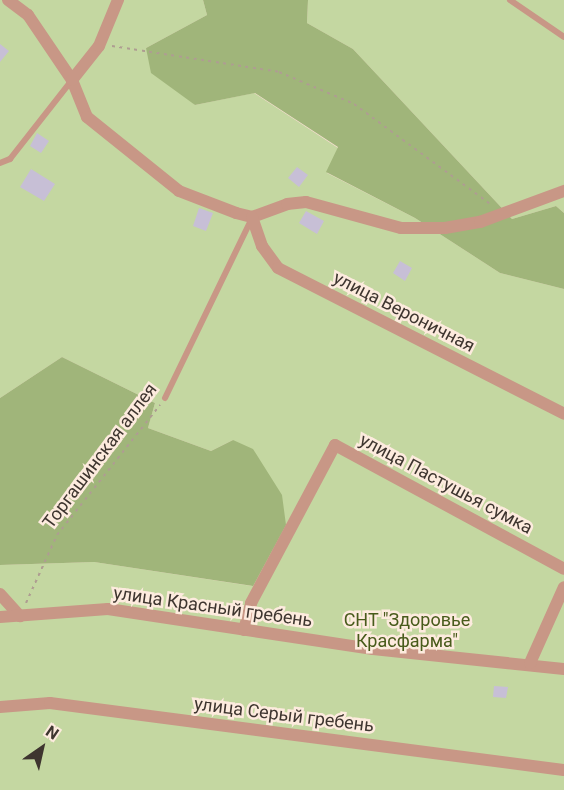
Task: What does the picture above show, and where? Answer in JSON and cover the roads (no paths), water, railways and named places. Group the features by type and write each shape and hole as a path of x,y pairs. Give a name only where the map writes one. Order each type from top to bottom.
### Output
{"street":[{"path":"8,0 28,15 72,80 87,117 179,191 252,218 287,204 306,202 400,228 445,228 480,222 564,190"},
{"path":"72,80 99,46 118,0"},
{"name":"улица Вероничная","path":"252,218 262,246 278,268 564,414"},
{"name":"улица Пастушья сумка","path":"244,630 251,603 335,444 564,568"},
{"path":"530,663 564,587"},
{"path":"0,594 20,616"},
{"name":"улица Красный гребень","path":"0,617 108,609 373,649 530,663 564,669"},
{"name":"улица Серый гребень","path":"0,707 50,703 564,770"}],"lane":[{"path":"510,0 564,37"},
{"path":"0,163 10,159 72,80"},
{"name":"Торгашинская аллея","path":"165,398 252,218"}],"park label":[{"name":"СНТ \"Здоровье Красфарма\"","path":"407,631"}]}
